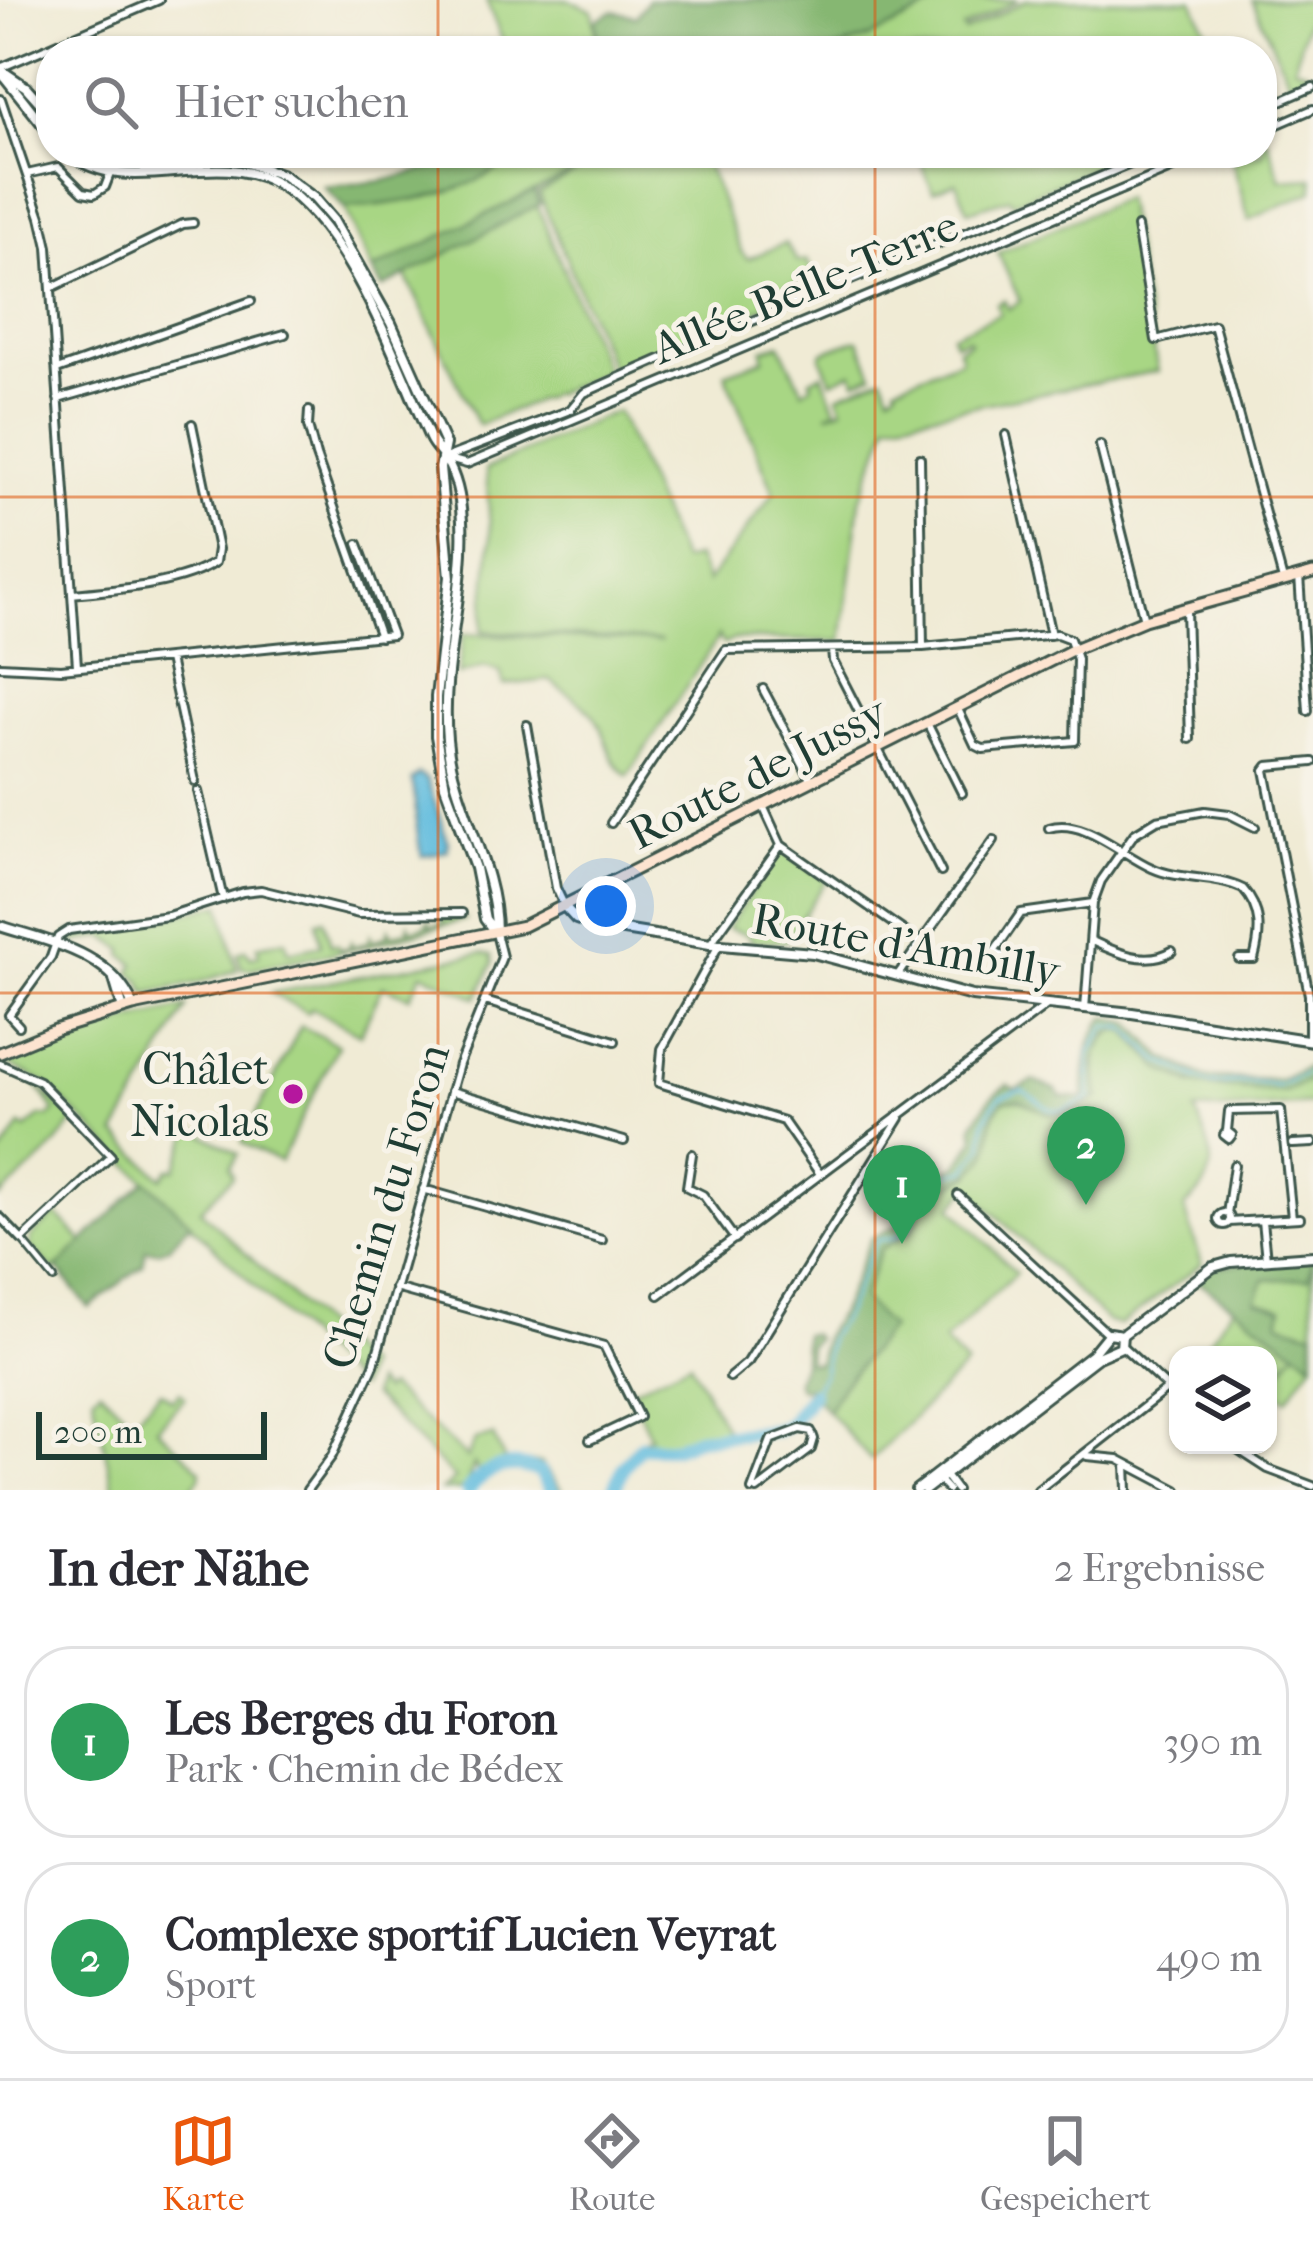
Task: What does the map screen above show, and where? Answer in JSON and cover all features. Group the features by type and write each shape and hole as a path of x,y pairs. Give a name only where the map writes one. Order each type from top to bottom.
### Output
{"main road":[{"name":"Route de Jussy","path":"0,1054 58,1029 129,1008 496,933 565,907 1074,649 1144,620 1313,572"}],"street":[{"path":"77,36 159,0"},
{"path":"0,70 36,54"},
{"path":"0,70 36,98"},
{"path":"0,70 36,116"},
{"path":"1277,103 1313,87"},
{"path":"1,99 41,217 51,288 76,666"},
{"path":"1277,124 1313,109"},
{"path":"27,174 54,168"},
{"path":"59,168 83,192 94,194 104,187 111,168"},
{"path":"94,168 110,174 231,169 275,182 305,205 329,234 362,291 432,443 456,481 462,541 447,739 454,778 490,884 496,933"},
{"path":"267,168 314,198 343,236 407,355 445,444 440,468 450,577 436,736 445,785 475,868 485,919 496,933"},
{"name":"Allée Belle-Terre","path":"445,458 570,410 584,393 1121,168"},
{"name":"Allée Belle-Terre","path":"445,458 467,464 1173,168"},
{"path":"51,288 183,224 194,223"},
{"path":"1137,227 1156,340 1214,325 1282,580"},
{"path":"56,370 251,301"},
{"path":"58,399 285,334"},
{"path":"309,411 316,456 380,637"},
{"path":"71,594 130,588 216,562 218,549 192,424"},
{"path":"1006,435 1051,634"},
{"path":"1100,445 1144,620"},
{"path":"920,458 923,647"},
{"path":"0,666 169,659 392,635 358,544"},
{"path":"1299,576 1308,710"},
{"path":"1185,607 1190,739"},
{"path":"611,823 726,650 923,647 1051,634 1065,635 1074,649 1076,741 983,749 975,746 956,706"},
{"path":"832,650 832,661 940,872"},
{"path":"169,659 195,781"},
{"path":"763,689 812,781"},
{"path":"926,722 962,793"},
{"path":"527,725 556,888 565,907"},
{"path":"1311,1041 1309,995 1265,770 1313,762"},
{"path":"198,791 223,899"},
{"path":"763,806 781,845 921,943"},
{"path":"1085,1009 1093,903 1101,881 1134,834 1150,823 1186,813 1225,813 1256,827"},
{"path":"1049,828 1082,830 1154,869 1232,884 1248,894 1257,912 1259,937 1254,959 1239,959"},
{"path":"897,976 994,840"},
{"path":"781,845 714,945 662,1049 659,1084 783,1121 820,1174"},
{"path":"19,1026 9,1015 58,937 69,930 144,921 261,890 359,914 462,913"},
{"path":"1011,960 994,952 1021,913 1093,903"},
{"name":"Route d'Ambilly","path":"565,907 576,919 593,925 714,945 813,953 953,993 1311,1041"},
{"path":"0,926 88,957 114,977 129,1008"},
{"name":"Chemin du Foron","path":"307,1490 326,1467 362,1396 451,1091 502,957 496,933"},
{"path":"1092,941 1136,956 1161,957 1172,951"},
{"path":"485,1001 615,1041"},
{"path":"659,1295 1047,1005"},
{"path":"0,1064 39,1081 111,1156 22,1240"},
{"path":"451,1091 623,1141"},
{"path":"1227,1131 1228,1111 1281,1109 1296,1218 1228,1218 1234,1166"},
{"path":"730,1377 748,1362 902,1114"},
{"path":"1293,1144 1313,1143"},
{"path":"692,1154 687,1187 703,1195 735,1239"},
{"path":"423,1190 602,1240"},
{"path":"958,1195 1117,1348 1168,1388 1038,1490"},
{"path":"0,1217 54,1279"},
{"path":"1262,1220 1266,1259"},
{"path":"920,1490 1117,1348 1123,1335 1213,1267 1313,1256"},
{"path":"395,1288 604,1346 639,1417 590,1440"},
{"path":"940,1475 1093,1354 1107,1336 1115,1331 1123,1335"},
{"path":"811,1431 811,1449 754,1490 771,1440 811,1431"},
{"path":"1245,1454 1268,1469 1313,1486"},
{"path":"1083,1456 1111,1456 1177,1490"},
{"path":"1126,1464 1127,1490"},
{"path":"940,1475 952,1490"}],"green space":[{"path":"486,0 570,0 593,11 596,36 501,36"},
{"path":"648,0 946,0 873,36 597,36 596,20 613,11 636,16"},
{"path":"946,0 1018,0 963,29 965,32 1027,0 1193,0 1209,36 873,36"},
{"path":"1252,0 1313,0 1294,66 1313,73 1311,78 1291,85 1277,54 1277,36 1269,36"},
{"path":"433,168 499,168 459,188 390,204 344,208 324,187 383,181"},
{"path":"499,168 582,168 372,270 344,208 437,194"},
{"path":"583,168 708,168 742,253 748,259 785,243 798,262 807,260 814,276 763,296 767,306 612,369 539,193"},
{"path":"923,168 1092,168 1012,203 1010,198 968,211 956,182 933,191"},
{"path":"1234,168 1277,168 1281,180 1313,178 1313,191 1249,220"},
{"path":"534,191 540,204 382,288 372,270"},
{"path":"1124,198 1158,371 889,422 860,500 842,641 735,639 724,644 719,636 628,776 613,759 590,712 549,680 504,685 500,672 485,667 458,675 463,634 662,641 482,631 491,540 486,469 617,411 682,561 696,557 707,582 774,493 725,373 764,359 763,349 780,344 803,391 812,385 810,379 822,374 836,409 827,414 843,408 838,395 883,376 890,393 896,385 961,359 958,349 970,341 955,343 952,334 1000,314 997,304 1004,300 1008,309 1020,301 998,253"},
{"path":"537,205 606,372 478,425 405,274"},
{"path":"855,340 873,374 856,381 852,372 832,381 823,352"},
{"path":"782,848 827,880 785,942 749,941 751,936 727,928"},
{"path":"221,904 237,970 146,993 130,972 135,964 123,955 124,950 104,936 74,943 69,933 126,927"},
{"path":"443,916 467,919 354,949 241,968 238,954 245,950 251,957 259,955 257,946 285,940 289,952 321,945 317,921 324,919 331,945 339,949 349,948 351,942 353,947 368,942 370,935 373,941 387,936 389,929 391,935 407,931 409,924 411,930 426,926 429,920 430,926 443,923"},
{"path":"491,955 493,963 477,998 422,973 410,997 383,986 360,1034 272,993"},
{"path":"187,1007 116,1134 162,1178 169,1169 176,1169 192,1128 238,1154 230,1167 233,1176 200,1210 366,1367 359,1388 45,1083 4,1062 62,1037"},
{"path":"1106,1017 1131,1023 1163,1057 1207,1078 1281,1080 1313,1064 1313,1079 1284,1092 1199,1086 1160,1069 1127,1032 1117,1030 1107,1035 1094,1065 1099,1097 1079,1109 1051,1115 1019,1100 1003,1101 994,1114 984,1160 968,1175 927,1197 912,1230 881,1249 862,1299 890,1328 842,1386 828,1411 805,1393 808,1387 799,1388 796,1380 803,1363 804,1334 816,1339 809,1346 808,1362 818,1363 824,1336 842,1308 871,1238 901,1223 925,1178 957,1166 975,1138 973,1125 991,1097 1008,1085 1016,1089 1034,1081 1062,1097 1084,1099 1087,1054"},
{"path":"301,1026 338,1045 280,1162 242,1143"},
{"path":"1117,1030 1127,1032 1166,1071 1192,1085 1284,1092 1313,1079 1313,1104 1195,1111 1210,1151 1210,1174 1184,1207 1202,1264 1120,1325 1108,1322 968,1188 952,1207 1016,1273 944,1342 966,1365 871,1460 813,1395 862,1299 881,1249 912,1229 927,1197 971,1175 990,1121 1003,1101 1017,1100 1054,1113 1079,1108 1099,1097 1098,1050"},
{"path":"35,1083 75,1121 0,1197 0,1149 3,1152 21,1125 25,1129 55,1112"},
{"path":"146,1180 191,1223 169,1246 146,1250 143,1265 89,1308 57,1268"},
{"path":"56,1214 83,1242 54,1271 30,1246 31,1237"},
{"path":"1313,1256 1313,1362 1287,1399 1277,1392 1277,1377 1296,1350 1277,1374 1277,1346 1207,1343 1234,1306 1195,1279"},
{"path":"1313,1256 1309,1278 1264,1280 1256,1300 1282,1308 1279,1322 1313,1332 1313,1362 1195,1279 1213,1267"},
{"path":"690,1362 728,1434 697,1435 669,1445 642,1443 628,1455 610,1490 624,1458 650,1436 630,1391"},
{"path":"375,1383 383,1391 388,1387 467,1458 475,1440 493,1436 505,1461 541,1463 562,1490 555,1490 540,1469 501,1465 479,1474 474,1464 465,1489 442,1490 455,1479 372,1395"},
{"path":"100,1389 132,1421 161,1391 172,1400 180,1392 185,1397 157,1428 201,1470 190,1490 114,1490 93,1396"}],"water":[{"path":"419,774 427,780 448,842 447,851 422,856 412,780"}],"waterway":[{"path":"812,1394 823,1374 829,1338 846,1312 876,1241 896,1237 910,1227 920,1195 934,1178 966,1170 983,1146 985,1121 1000,1097 1021,1090 1059,1110 1090,1098 1089,1055 1106,1026 1126,1028 1158,1060 1209,1084 1278,1086 1313,1070"},
{"path":"614,1490 624,1466 641,1446 673,1448 697,1438 778,1430 790,1423 812,1394"},
{"path":"468,1490 491,1471 510,1466 540,1472 552,1490"}],"place":[{"name":"Châlet Nicolas","path":"293,1094"},
{"name":"Complexe sportif Lucien Veyrat","path":"1086,1205"},
{"name":"Les Berges du Foron","path":"902,1244"}]}
